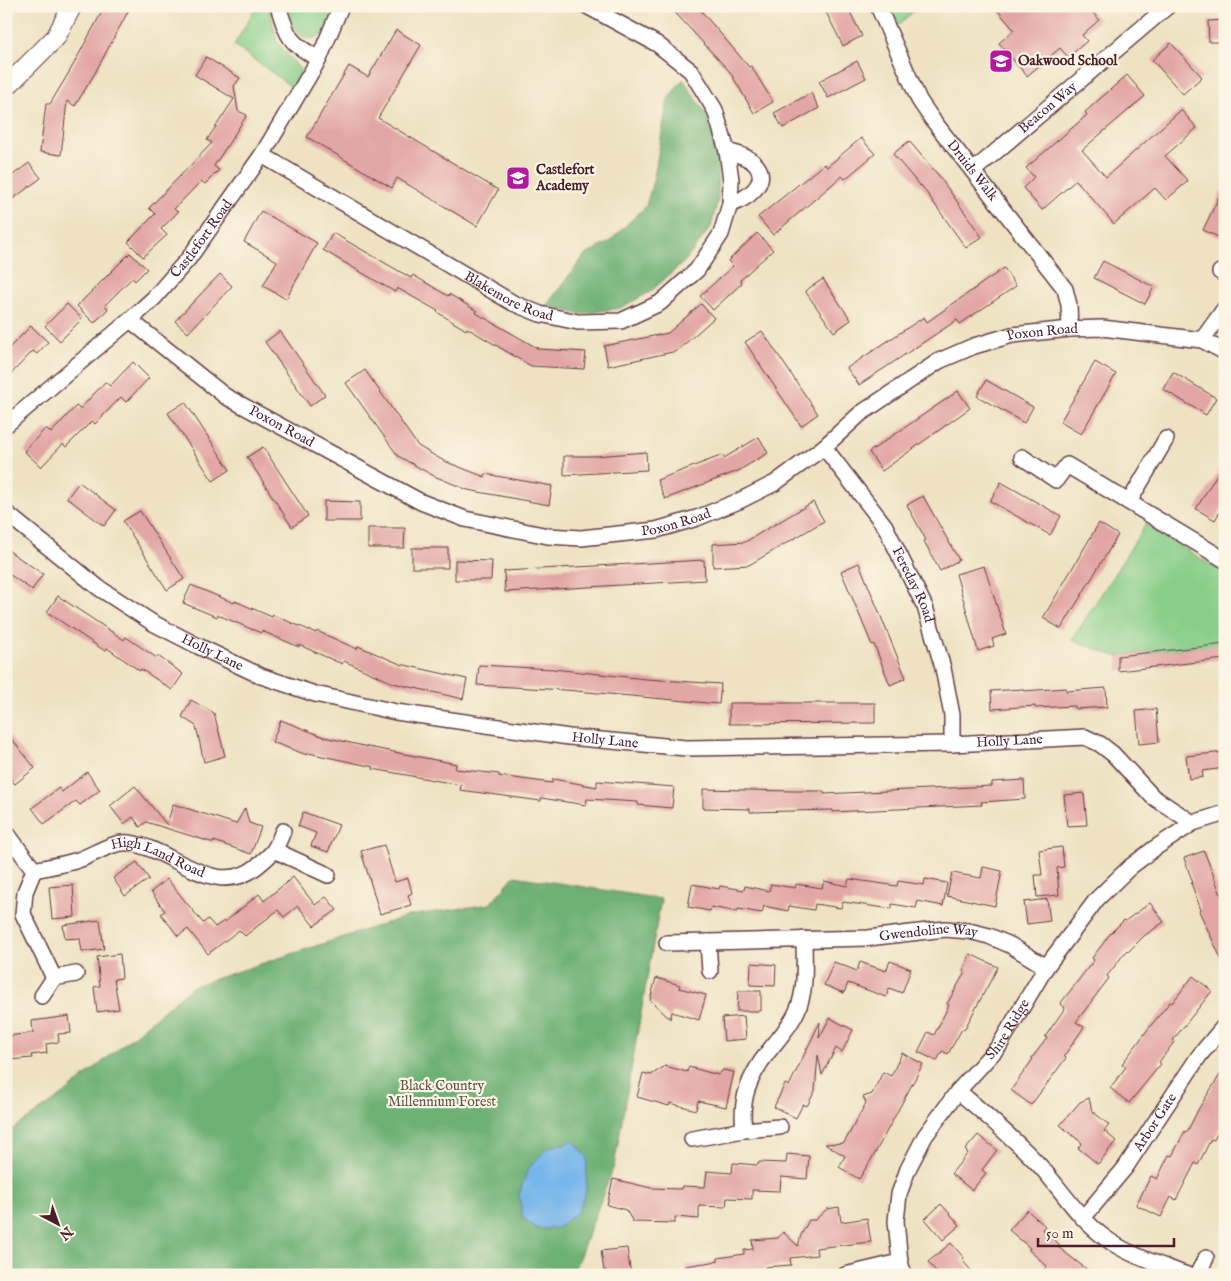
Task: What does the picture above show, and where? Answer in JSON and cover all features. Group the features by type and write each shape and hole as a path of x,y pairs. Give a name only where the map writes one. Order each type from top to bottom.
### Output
{"street":[{"path":"6,87 56,37 72,6"},
{"path":"278,6 286,33 291,40 299,48 319,58"},
{"name":"Castlefort Road","path":"6,425 130,320 154,298 189,258 262,155 319,58 341,6"},
{"name":"Blakemore Road","path":"262,155 513,303 540,314 578,322 621,321 660,303 697,270 721,234 730,204 731,180 728,151 715,110 691,71 657,44 587,6"},
{"name":"Druids Walk","path":"878,6 919,100 932,120 1064,289 1069,304 1070,329"},
{"name":"Beacon Way","path":"973,171 1168,6"},
{"path":"728,151 748,158 756,164 760,171 756,187 746,198 738,203 730,204"},
{"path":"1202,340 1225,308"},
{"name":"Poxon Road","path":"130,320 225,396 421,502 465,519 548,536 581,538 615,536 656,530 697,518 740,501 774,483 824,447 860,414 939,362 974,346 1012,335 1102,328 1202,340 1225,352"},
{"path":"1129,502 1166,439"},
{"name":"Fereday Road","path":"824,447 885,526 925,607 943,668 952,715 952,744"},
{"path":"1022,457 1056,480 1067,465 1225,560"},
{"name":"Holly Lane","path":"6,513 99,588 153,623 261,676 315,694 396,712 569,737 686,748 952,744 1085,737 1104,746 1153,797 1193,823"},
{"path":"1193,823 1225,813"},
{"name":"Shire Ridge","path":"902,1268 896,1221 899,1194 925,1136 958,1091 999,1046 1046,967 1104,893 1130,868 1155,848 1193,823"},
{"path":"6,832 34,870 25,892 23,914 54,978"},
{"path":"283,832 276,851 328,875"},
{"name":"High Land Road","path":"34,870 75,862 113,846 127,843 150,849 220,879 239,877 276,851"},
{"name":"Gwendoline Way","path":"667,944 868,938 945,929 969,931 989,936 1010,944 1046,967"},
{"path":"744,1130 742,1106 751,1078 767,1053 784,1032 796,1013 802,998 804,987 804,939"},
{"path":"708,942 710,971"},
{"path":"42,996 54,978 76,974"},
{"name":"Arbor Gate","path":"1083,1218 1125,1168 1199,1056 1225,1024"},
{"path":"958,1091 1024,1149 1083,1218 1103,1237 1150,1261 1187,1275"},
{"path":"692,1139 744,1130 780,1127"},
{"path":"1198,1275 1206,1258"},
{"path":"845,1275 902,1268"}],"green space":[{"path":"257,6 269,6 277,42 301,71 293,88 234,45"},
{"path":"286,6 336,6 324,34 307,38 293,28"},
{"path":"887,6 920,6 896,27"},
{"path":"683,79 706,114 717,149 718,199 711,227 685,261 650,292 620,308 579,314 546,306 584,256 609,242 646,206 654,177 668,99"},
{"path":"1146,524 1225,574 1225,650 1224,645 1115,656 1072,640"},
{"name":"Black Country Millennium Forest","path":"514,876 661,899 614,1166 574,1275 6,1275 6,1134 64,1094 193,986 408,916 490,904"}],"water":[{"path":"574,1141 587,1157 586,1190 578,1212 557,1228 537,1229 523,1218 519,1194 528,1169 547,1148"}],"building":[{"path":"105,6 131,6 75,106 67,101 61,155 40,152 46,104 50,104"},
{"path":"669,6 697,6 749,67 751,66 773,102 754,113 730,72"},
{"path":"823,6 847,6 862,36 843,46"},
{"path":"994,6 1087,6 1099,20 1082,35 1087,41 1068,57 1060,48 1027,76 999,43 1014,30"},
{"path":"1225,20 1225,42 1209,42 1208,21"},
{"path":"396,30 421,45 378,118 498,190 477,226 397,178 392,188 307,137 349,66 368,77"},
{"path":"1171,43 1202,77 1183,94 1152,60"},
{"path":"206,57 240,78 234,86 238,111 247,115 214,166 219,170 205,184 201,181 174,209 178,212 161,229 167,235 143,257 128,242 155,214 149,208 212,143 207,140 234,99 195,75"},
{"path":"857,61 866,78 828,98 819,81"},
{"path":"1127,75 1145,96 1082,150 1106,177 1181,110 1197,128 1165,156 1188,181 1166,200 1155,188 1114,224 1076,180 1042,210 1023,188 1034,177 1026,168 1087,115 1085,112"},
{"path":"811,93 819,108 783,128 774,113"},
{"path":"861,138 875,154 845,179 842,176 773,235 758,217 824,164 827,167"},
{"path":"909,141 939,176 982,237 966,248 921,185 893,154"},
{"path":"29,163 41,178 6,204 6,180"},
{"path":"1225,184 1225,240 1203,230"},
{"path":"261,211 317,243 286,299 263,286 277,261 244,242"},
{"path":"333,233 411,278 413,275 448,296 449,294 477,311 476,313 539,349 586,352 584,369 531,366 467,328 466,330 438,311 397,288 395,292 323,250"},
{"path":"757,233 773,250 740,280 742,283 713,310 700,296 733,266 728,261"},
{"path":"130,253 147,269 135,281 132,278 105,305 108,309 94,323 77,306"},
{"path":"1103,261 1154,287 1145,304 1094,278"},
{"path":"1004,268 1016,286 960,324 957,320 859,385 847,368 924,317 927,322"},
{"path":"220,274 232,286 188,333 175,321"},
{"path":"823,279 851,320 834,332 805,291"},
{"path":"67,304 82,319 60,341 45,326"},
{"path":"701,304 714,318 677,351 608,366 604,346 668,333"},
{"path":"31,326 48,342 37,354 33,351 6,379 6,351"},
{"path":"280,331 325,395 310,406 265,342"},
{"path":"762,331 818,414 801,426 745,342"},
{"path":"133,362 149,378 126,402 121,397 95,424 92,421 66,447 63,444 41,467 24,451 46,428 51,433 76,406 80,409 105,382 110,386"},
{"path":"1095,362 1116,374 1081,434 1060,422"},
{"path":"365,370 418,446 444,461 485,477 485,474 552,486 549,505 468,490 434,476 398,456 346,383"},
{"path":"1173,372 1216,398 1206,415 1163,389"},
{"path":"986,380 1033,407 1024,423 977,396"},
{"path":"958,391 970,408 882,471 869,452"},
{"path":"185,402 230,470 213,481 168,413"},
{"path":"759,437 768,453 738,471 665,499 657,480 723,455 724,458"},
{"path":"263,447 308,516 292,527 247,457"},
{"path":"646,452 647,470 564,475 564,456 595,456"},
{"path":"1225,461 1225,503 1215,520 1196,509"},
{"path":"79,482 116,510 104,526 67,498"},
{"path":"1001,482 1061,516 1050,535 990,501"},
{"path":"923,496 959,560 940,571 907,505"},
{"path":"324,501 360,502 360,521 324,521"},
{"path":"813,502 824,521 749,565 713,567 713,544 745,542"},
{"path":"140,511 184,579 167,590 123,521"},
{"path":"1099,523 1118,535 1061,629 1043,618"},
{"path":"368,528 405,528 404,548 368,548"},
{"path":"412,548 448,548 448,568 412,568"},
{"path":"6,549 43,574 32,590 6,572"},
{"path":"455,560 492,561 491,580 455,580"},
{"path":"704,560 705,580 505,592 504,571"},
{"path":"859,563 906,678 890,685 841,571"},
{"path":"984,566 1006,634 992,639 994,646 978,651 956,574"},
{"path":"191,585 272,617 273,615 316,633 317,631 357,649 358,646 400,664 467,679 463,699 393,683 344,661 342,664 299,645 299,647 262,631 261,633 183,603"},
{"path":"58,596 124,640 126,637 183,674 172,690 107,648 105,651 47,612"},
{"path":"1225,644 1225,659 1118,671 1118,656"},
{"path":"479,665 553,669 646,679 721,684 719,704 565,690 477,685"},
{"path":"1066,688 1066,691 1106,688 1107,707 1075,709 1075,706 1035,708 1035,706 992,709 991,691"},
{"path":"191,700 214,713 225,756 204,762 196,726 182,717"},
{"path":"729,703 875,703 875,723 729,724"},
{"path":"1156,709 1159,742 1139,744 1136,711"},
{"path":"281,720 324,737 456,764 455,769 552,783 553,779 597,787 597,781 674,787 672,808 638,805 638,802 587,799 586,805 541,798 541,801 460,790 461,785 373,769 374,767 308,753 307,755 272,742"},
{"path":"6,732 35,768 15,784 6,774"},
{"path":"1225,752 1225,768 1202,771 1203,777 1189,779 1186,756"},
{"path":"87,772 100,790 80,805 76,801 44,824 32,808 59,788 62,792"},
{"path":"1024,780 1025,799 981,802 982,805 833,812 833,810 750,812 750,809 703,808 703,789 824,791 824,794 992,786 992,782"},
{"path":"135,786 167,825 173,804 236,824 245,808 249,823 261,827 251,854 214,841 214,843 146,822 140,827 133,817 124,824 110,806"},
{"path":"1084,793 1087,825 1067,826 1064,795"},
{"path":"303,812 339,825 328,852 311,846 316,833 298,826"},
{"path":"384,845 395,882 408,878 412,893 408,895 411,905 380,914 361,851"},
{"path":"1062,847 1064,867 1057,868 1059,895 1037,897 1035,875 1042,875 1039,850"},
{"path":"1204,851 1225,905 1225,967 1199,911 1201,910 1184,858"},
{"path":"137,862 149,879 125,896 113,878"},
{"path":"983,867 1002,871 995,906 947,896 952,873 981,878"},
{"path":"293,877 315,905 326,897 337,910 314,926 298,906 284,917 278,910 245,936 239,930 208,954 188,929 178,936 161,914 165,911 151,892 167,879 203,923 208,919 215,927 225,922 259,894 264,901"},
{"path":"849,879 897,886 898,881 924,885 925,879 947,883 943,906 918,901 916,908 892,904 892,909 843,902 841,908 815,904 814,910 789,906 788,911 764,906 762,913 738,909 738,912 711,907 710,911 688,907 692,884 719,889 720,886 744,890 745,886 769,891 771,884 795,888 796,884 822,888 824,881 847,886"},
{"path":"73,885 75,917 52,919 49,887"},
{"path":"1047,899 1050,921 1027,924 1024,902"},
{"path":"1150,903 1164,922 1144,936 1128,952 1127,950 1107,976 1109,978 1076,1022 1084,1027 1064,1056 1066,1058 1031,1105 1011,1090 1065,1008 1060,1004 1094,960 1092,958 1110,934 1124,920"},
{"path":"100,920 104,949 82,952 80,938 65,939 63,925"},
{"path":"120,954 122,978 114,979 119,1009 97,1012 94,987 100,986 97,957"},
{"path":"970,954 998,967 964,1030 962,1029 948,1054 942,1051 937,1061 918,1052 928,1032 934,1035 949,1005 947,1004 965,972 963,971"},
{"path":"890,961 911,969 902,993 889,988 886,997 848,983 844,993 824,985 834,962 857,971 860,962 886,971"},
{"path":"751,963 776,965 775,986 750,985"},
{"path":"1193,976 1212,991 1173,1040 1175,1041 1159,1062 1161,1064 1129,1103 1110,1088 1126,1067 1122,1064 1152,1024 1170,1002 1172,1003"},
{"path":"656,978 680,985 679,988 706,995 699,1020 672,1012 670,1019 650,1000"},
{"path":"738,991 761,991 761,1011 737,1011"},
{"path":"69,1016 71,1033 58,1034 59,1042 46,1044 47,1053 31,1055 32,1058 9,1060 7,1036 33,1033 32,1021"},
{"path":"744,1016 746,1039 724,1041 722,1018"},
{"path":"830,1018 853,1030 842,1052 836,1048 822,1075 818,1055 815,1091 807,1106 803,1104 796,1118 774,1107 785,1084 789,1086 820,1022 819,1038"},
{"path":"902,1053 923,1064 859,1179 839,1167 845,1156 825,1144 844,1143 866,1103 863,1097 872,1094 883,1072 891,1076"},
{"path":"665,1066 687,1072 689,1067 718,1075 723,1070 734,1072 726,1107 698,1101 696,1110 670,1103 669,1106 637,1097 643,1073 651,1075"},
{"path":"1225,1067 1225,1118 1214,1140 1211,1139 1198,1165 1195,1163 1176,1200 1171,1197 1161,1217 1136,1205 1151,1176 1157,1179 1169,1155 1172,1156 1185,1131 1187,1132 1199,1108"},
{"path":"1089,1098 1092,1111 1109,1125 1104,1131 1116,1141 1098,1164 1078,1148 1082,1143 1060,1125 1080,1102"},
{"path":"978,1135 997,1150 982,1170 986,1173 972,1190 951,1174 968,1153 965,1150"},
{"path":"787,1154 809,1156 807,1179 781,1177 780,1191 752,1190 752,1199 727,1198 726,1207 699,1206 699,1219 675,1217 675,1223 633,1222 626,1210 607,1205 613,1179 651,1188 681,1189 682,1186 705,1187 707,1171 732,1173 733,1163 758,1165 759,1162 786,1163"},
{"path":"941,1204 960,1225 943,1240 925,1219"},
{"path":"839,1207 841,1222 867,1218 871,1242 816,1248 817,1255 790,1258 791,1265 765,1267 765,1270 741,1272 742,1275 686,1275 685,1266 718,1261 718,1258 744,1254 744,1250 753,1249 752,1240 778,1238 783,1232 798,1246 801,1235 809,1220 815,1220 827,1209"},
{"path":"1027,1210 1045,1226 1042,1229 1060,1245 1058,1247 1094,1275 1040,1275 1047,1266 1009,1230"},
{"path":"951,1243 975,1275 939,1275 928,1262"},
{"path":"627,1248 631,1275 607,1275 606,1270 604,1271 601,1251"}],"place":[{"name":"Oakwood School","path":"1001,61"},
{"name":"Castlefort Academy","path":"518,178"}]}
